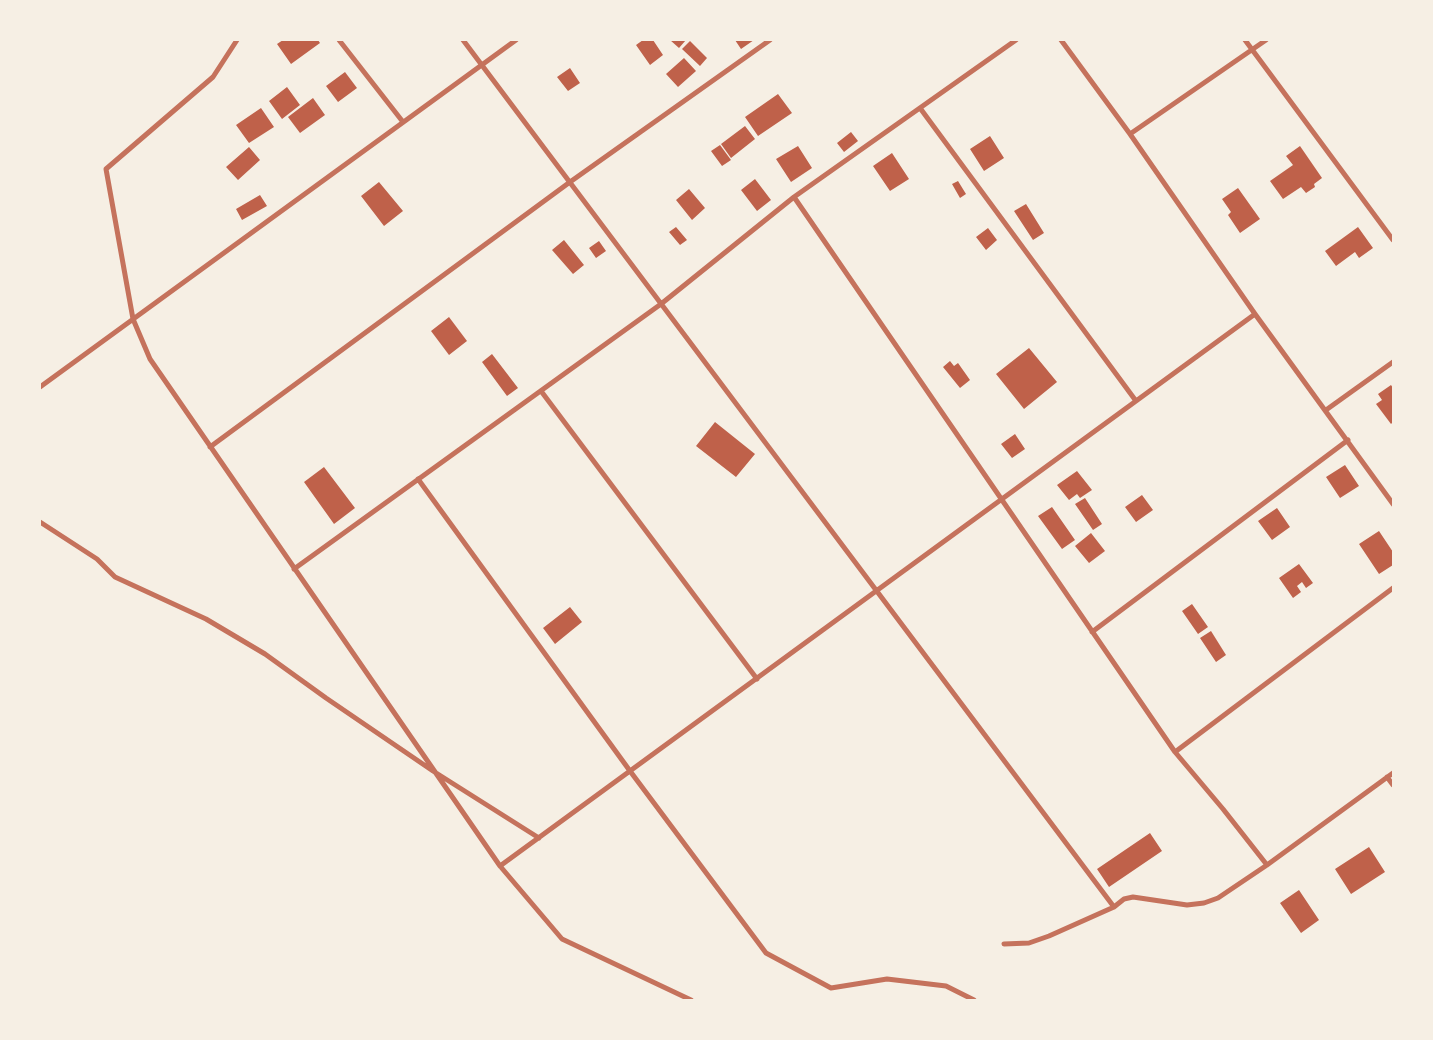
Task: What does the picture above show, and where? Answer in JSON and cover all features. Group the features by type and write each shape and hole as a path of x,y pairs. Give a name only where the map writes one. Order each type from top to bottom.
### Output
{"street":[{"path":"237,40 213,77 106,169 133,319 150,360 500,866 562,939 691,1000"},
{"path":"339,40 403,122"},
{"path":"463,40 1114,908"},
{"path":"40,387 516,40"},
{"path":"210,447 570,182 770,40"},
{"path":"294,569 661,304 794,197 1016,40"},
{"path":"1061,40 1130,134 1255,314 1393,504"},
{"path":"1245,40 1391,232 1393,240"},
{"path":"1130,134 1266,40"},
{"path":"920,108 1136,401"},
{"path":"794,197 1175,752 1267,865"},
{"path":"500,866 1255,314"},
{"path":"1326,410 1393,362"},
{"path":"541,391 757,679"},
{"path":"1092,632 1348,440"},
{"path":"418,479 630,771 766,953 831,988 887,979 946,986 974,1000"},
{"path":"40,522 97,559 115,577 206,619 266,654 326,698 434,771 539,838"},
{"path":"1175,752 1393,588"},
{"path":"1004,944 1029,943 1049,936 1114,908 1124,899 1133,897 1187,905 1204,903 1218,898 1267,865 1393,773"},
{"path":"1387,777 1393,786"}],"building":[{"path":"283,40 318,40 320,43 291,64 277,44"},
{"path":"643,40 653,40 663,55 650,65 636,45"},
{"path":"670,40 686,40 679,48"},
{"path":"735,40 754,40 741,49"},
{"path":"690,41 707,58 700,66 682,49"},
{"path":"684,58 696,71 678,87 666,74"},
{"path":"570,68 580,83 568,91 557,77"},
{"path":"345,72 357,88 338,102 326,86"},
{"path":"287,87 300,105 282,119 269,101"},
{"path":"778,94 792,113 758,136 745,117"},
{"path":"313,98 325,115 300,133 288,117"},
{"path":"261,108 274,127 249,143 236,125"},
{"path":"745,126 755,139 731,158 721,144"},
{"path":"851,132 858,141 844,152 837,143"},
{"path":"990,136 1004,158 984,171 970,149"},
{"path":"720,145 731,160 722,166 711,151"},
{"path":"798,146 812,168 791,182 776,159"},
{"path":"1300,146 1322,178 1314,184 1315,187 1306,193 1301,187 1283,199 1270,181 1293,165 1286,156"},
{"path":"249,147 260,160 238,180 226,167"},
{"path":"892,153 909,179 890,191 873,166"},
{"path":"755,179 771,200 757,211 741,190"},
{"path":"958,181 966,194 960,198 952,184"},
{"path":"379,182 403,211 384,226 361,196"},
{"path":"1238,188 1260,219 1240,233 1228,215 1231,212 1222,199"},
{"path":"689,189 705,208 692,220 676,200"},
{"path":"260,195 267,206 242,220 236,209"},
{"path":"1026,204 1044,233 1033,240 1014,211"},
{"path":"676,227 687,240 680,245 669,232"},
{"path":"1358,227 1373,248 1359,258 1355,252 1336,266 1325,251"},
{"path":"988,228 997,240 986,250 976,237"},
{"path":"564,240 584,265 573,274 552,250"},
{"path":"599,241 606,251 596,258 589,248"},
{"path":"449,317 467,341 449,355 431,331"},
{"path":"1029,348 1057,382 1024,409 996,374"},
{"path":"492,354 518,388 507,396 482,362"},
{"path":"950,361 954,366 958,363 970,380 960,388 943,367"},
{"path":"1391,385 1393,388 1393,422 1391,424 1376,404 1382,400 1378,394"},
{"path":"715,422 755,454 736,477 696,446"},
{"path":"1015,434 1025,449 1012,458 1001,444"},
{"path":"1345,465 1359,486 1340,498 1326,477"},
{"path":"324,467 355,508 334,524 304,482"},
{"path":"1077,471 1092,490 1080,498 1077,494 1069,500 1057,485"},
{"path":"1142,495 1153,510 1136,522 1125,507"},
{"path":"1085,498 1102,524 1093,530 1075,504"},
{"path":"1052,507 1075,540 1062,549 1038,516"},
{"path":"1277,508 1290,527 1272,540 1258,521"},
{"path":"1379,531 1393,552 1393,565 1379,574 1359,544"},
{"path":"1091,533 1105,551 1089,563 1075,546"},
{"path":"1299,564 1313,583 1306,588 1302,582 1297,586 1301,592 1293,598 1279,578"},
{"path":"1192,604 1208,627 1198,634 1182,611"},
{"path":"570,607 582,622 555,644 543,628"},
{"path":"1211,631 1226,655 1216,662 1200,638"},
{"path":"1150,833 1162,851 1109,887 1097,869"},
{"path":"1369,847 1385,872 1351,894 1335,869"},
{"path":"1299,890 1319,920 1301,933 1280,903"}]}
